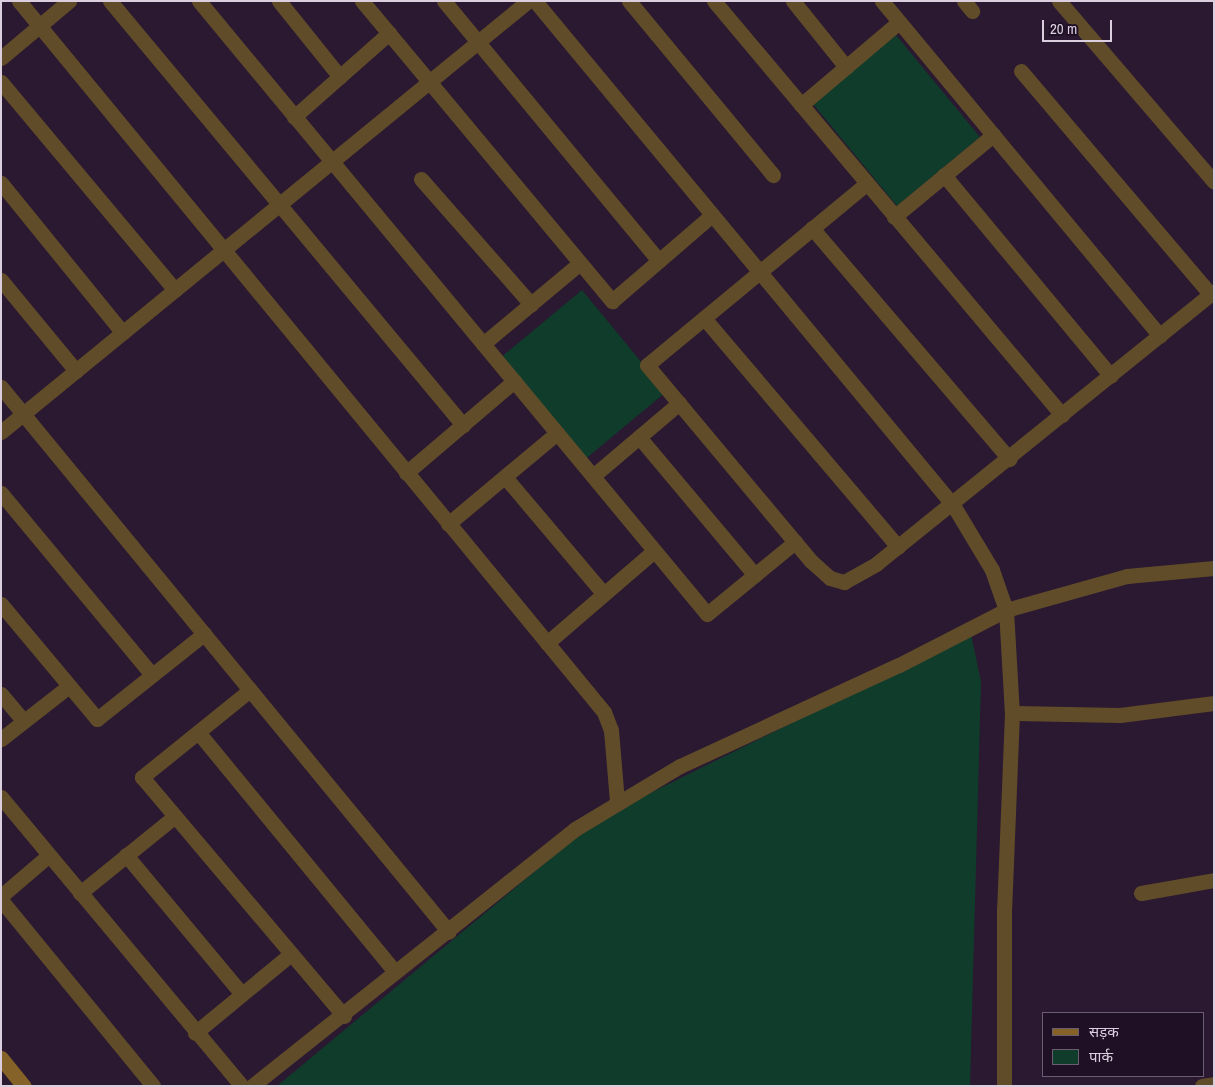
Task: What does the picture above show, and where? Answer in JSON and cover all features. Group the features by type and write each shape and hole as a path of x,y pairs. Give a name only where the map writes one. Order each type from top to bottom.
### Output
{"street":[{"path":"19,1 222,252 604,712 611,730 617,801"},
{"path":"1,58 69,1"},
{"path":"110,1 463,425"},
{"path":"198,1 707,614 795,542"},
{"path":"279,1 340,77"},
{"path":"362,1 612,301 712,215"},
{"path":"444,1 658,261"},
{"path":"1,432 528,1"},
{"path":"536,1 953,505 988,561 1006,610 1012,713 1004,909 1004,1086"},
{"path":"629,1 773,175"},
{"path":"714,1 1062,415"},
{"path":"793,1 846,67"},
{"path":"882,1 1160,336"},
{"path":"1060,1 1214,182"},
{"path":"801,105 899,22"},
{"path":"294,117 389,34"},
{"path":"866,184 647,366 795,542 830,578 844,582 857,578 953,505 1212,293 1021,72"},
{"path":"1,82 175,290"},
{"path":"894,217 993,134"},
{"path":"944,175 1111,376"},
{"path":"421,179 531,304"},
{"path":"1,183 123,333"},
{"path":"812,228 1009,459"},
{"path":"483,344 580,263"},
{"path":"1,280 76,371"},
{"path":"704,318 898,547"},
{"path":"406,473 514,381"},
{"path":"1,387 449,932"},
{"path":"593,476 679,403"},
{"path":"448,524 557,433"},
{"path":"639,437 755,575"},
{"path":"505,477 604,594"},
{"path":"1,493 152,676"},
{"path":"547,643 654,551"},
{"path":"252,1086 344,1016 395,972 449,932 528,865 617,801 680,766 899,665 1006,610 1127,576 1214,568"},
{"path":"1,604 97,719 204,634"},
{"path":"1,739 69,686"},
{"path":"250,690 142,777 344,1016"},
{"path":"1,694 24,722"},
{"path":"1012,713 1120,714 1214,703"},
{"path":"198,732 395,972"},
{"path":"3,803 49,855 195,1033 242,1086"},
{"path":"80,893 175,816"},
{"path":"1,896 49,855"},
{"path":"126,855 242,994"},
{"path":"1141,894 1214,880"},
{"path":"1,900 153,1086"},
{"path":"195,1033 291,954"},
{"path":"1,1058 24,1086"},
{"path":"1202,1086 1214,1084"}],"green space":[{"path":"896,35 980,137 897,206 813,104"},
{"path":"582,290 666,392 583,461 499,359"},
{"path":"971,634 981,682 970,1086 277,1086 598,819"}]}
